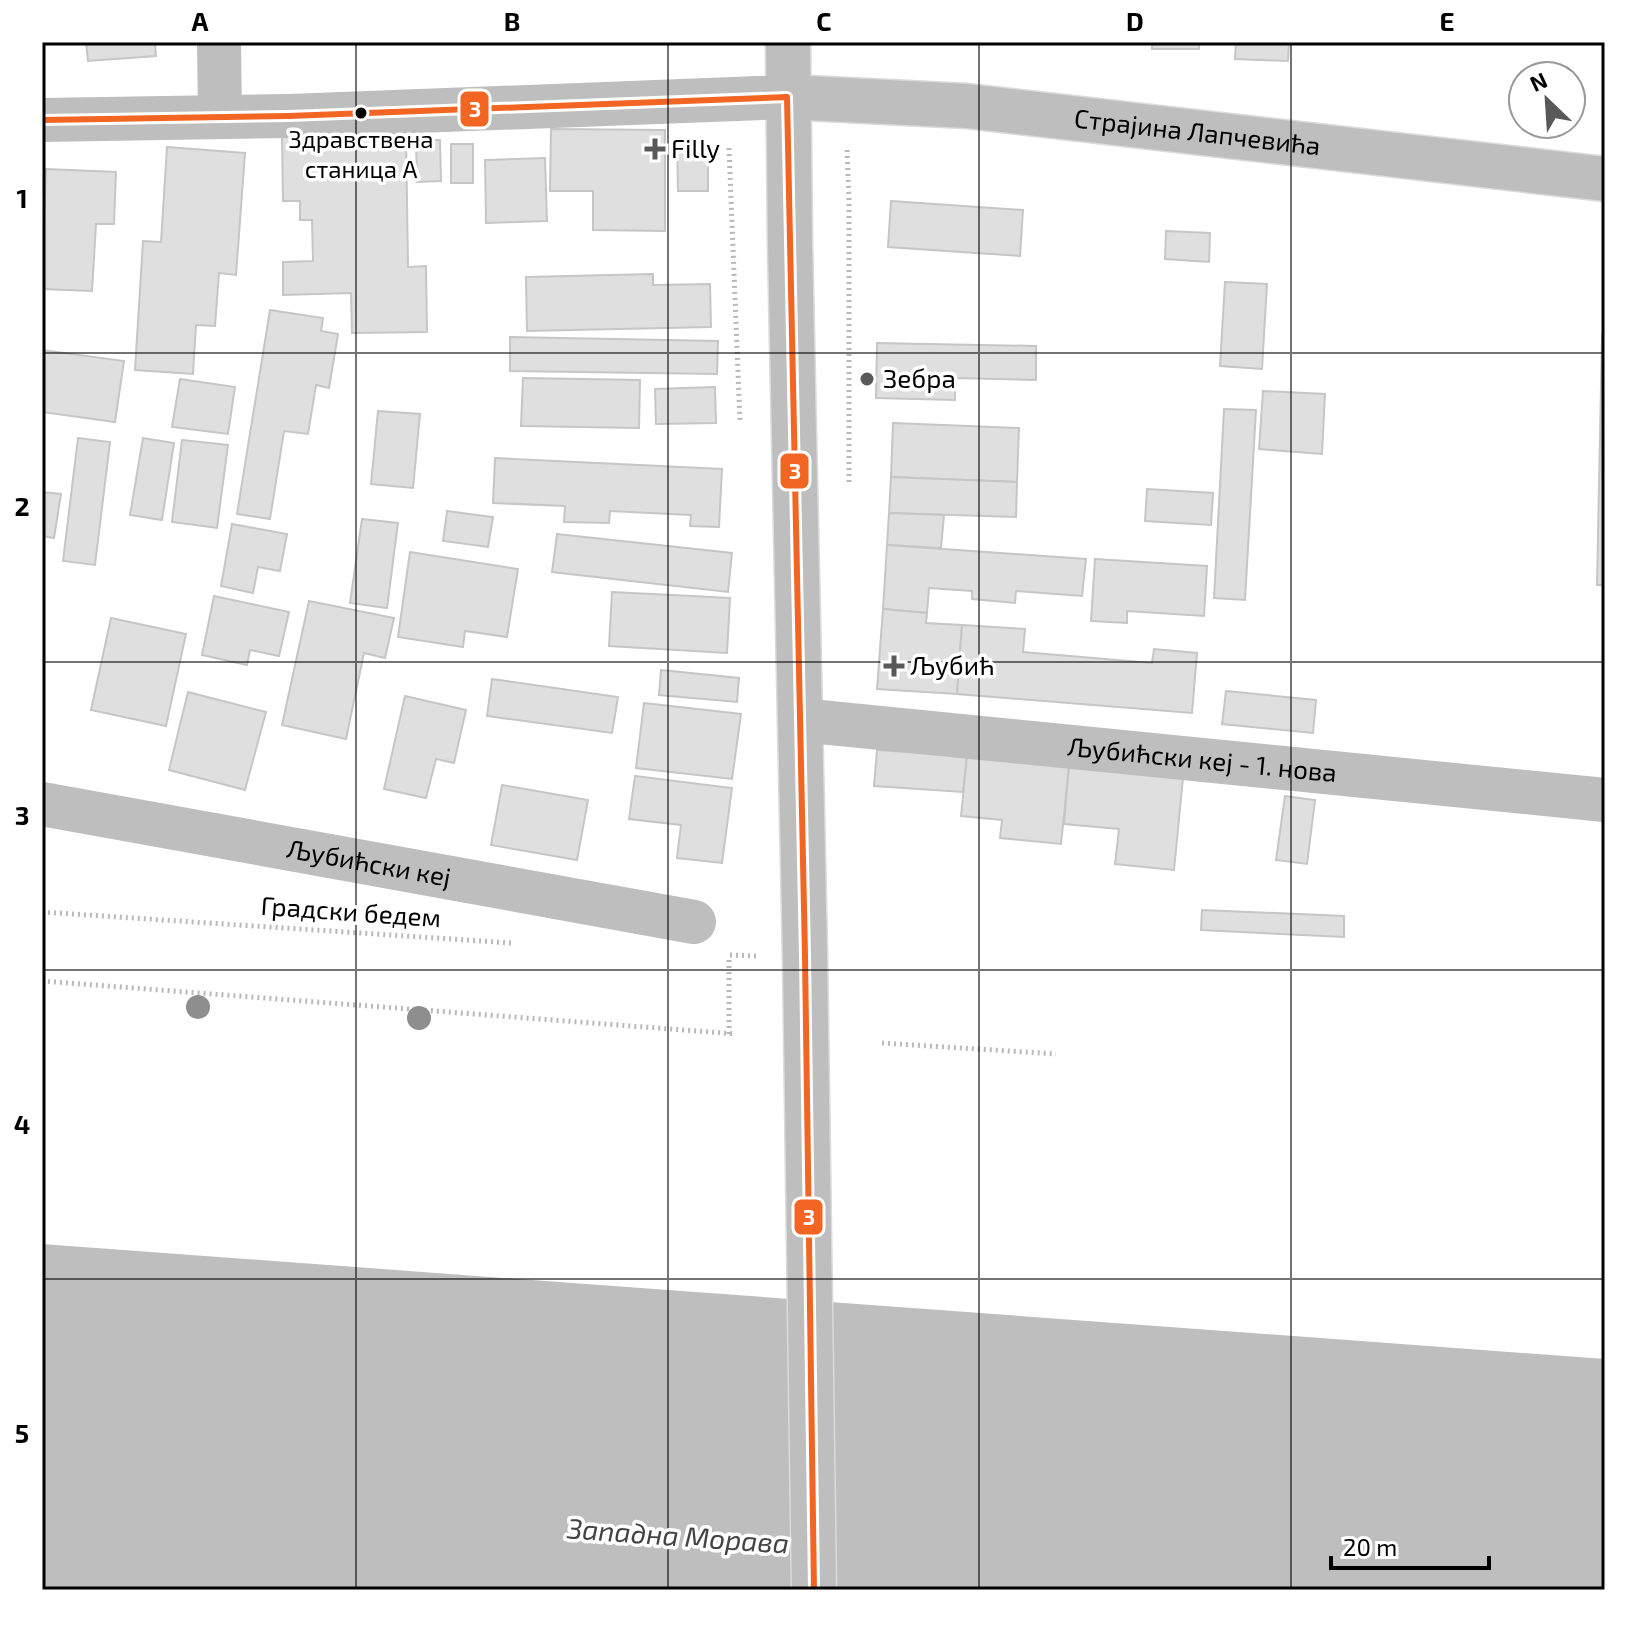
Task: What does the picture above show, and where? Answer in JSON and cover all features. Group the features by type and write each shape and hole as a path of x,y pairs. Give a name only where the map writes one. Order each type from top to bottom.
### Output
{"main road":[{"path":"219,42 220,117"},
{"path":"788,42 814,1590"},
{"name":"Страјина Лапчевића","path":"42,120 220,117 787,97 967,106 1605,179"},
{"name":"Љубићски кеј - 1. нова","path":"800,720 1605,800"},
{"name":"Љубићски кеј","path":"42,804 694,922"}],"path":[{"name":"Градски бедем","path":"42,912 516,943"},
{"path":"42,981 732,1034 729,955"},
{"path":"882,1043 1056,1054"}],"water":[{"name":"Западна Морава","path":"42,1244 1605,1359 1605,1590 42,1590"}],"building":[{"path":"86,42 155,42 156,56 88,61"},
{"path":"1152,42 1199,42 1199,49 1152,49"},
{"path":"1236,42 1289,42 1288,61 1235,59"},
{"path":"551,129 665,130 665,231 593,230 593,191 550,191"},
{"path":"406,134 408,267 426,266 427,332 352,333 351,293 283,295 283,262 313,261 312,220 300,220 300,201 283,201 282,136"},
{"path":"416,140 440,140 441,181 417,182"},
{"path":"677,143 708,143 708,191 678,191"},
{"path":"451,144 473,144 473,183 451,183"},
{"path":"167,147 245,153 236,275 219,273 215,326 196,325 193,374 135,370 143,241 161,242"},
{"path":"545,158 547,221 486,223 485,160"},
{"path":"46,169 116,172 114,224 96,224 92,291 42,289"},
{"path":"891,201 1023,210 1020,256 888,247"},
{"path":"1166,231 1210,233 1209,262 1165,259"},
{"path":"653,274 653,285 710,284 711,327 527,331 526,277"},
{"path":"1225,282 1267,284 1262,369 1220,366"},
{"path":"270,310 323,318 321,331 338,334 329,388 316,385 308,434 284,431 270,519 237,514"},
{"path":"1602,335 1605,335 1605,585 1597,585"},
{"path":"510,337 718,341 717,374 510,371"},
{"path":"877,343 1036,346 1036,380 955,378 955,400 876,398"},
{"path":"42,350 124,361 115,422 42,412"},
{"path":"523,378 640,380 639,428 521,426"},
{"path":"180,379 235,387 228,434 172,427"},
{"path":"715,387 716,423 656,424 655,389"},
{"path":"1263,391 1325,394 1322,454 1259,449"},
{"path":"1224,409 1256,410 1245,600 1214,598"},
{"path":"378,411 420,414 413,488 371,484"},
{"path":"893,423 1019,428 1017,482 891,477"},
{"path":"78,438 110,442 95,565 63,561"},
{"path":"143,438 174,443 162,520 130,515"},
{"path":"182,440 228,445 217,528 172,522"},
{"path":"495,458 722,469 719,527 690,526 691,515 610,511 609,523 564,522 565,506 493,503"},
{"path":"891,477 1017,482 1016,517 889,513"},
{"path":"1147,489 1213,493 1211,525 1145,521"},
{"path":"42,492 61,494 54,538 42,536"},
{"path":"447,511 493,517 488,547 443,541"},
{"path":"889,513 944,515 941,548 887,545"},
{"path":"362,519 398,523 387,608 350,603"},
{"path":"232,524 287,534 280,571 258,567 253,593 221,586"},
{"path":"557,534 732,553 728,592 552,572"},
{"path":"887,545 1086,559 1082,596 1016,591 1015,603 972,599 972,591 929,588 927,613 883,609"},
{"path":"410,552 518,569 507,637 465,631 463,647 398,637"},
{"path":"1095,559 1207,566 1204,616 1127,611 1127,623 1091,621"},
{"path":"612,592 730,598 727,653 609,646"},
{"path":"214,596 289,612 279,656 250,650 247,665 202,655"},
{"path":"309,601 394,618 385,658 364,653 346,739 282,725"},
{"path":"883,609 927,613 926,623 962,625 957,694 877,689"},
{"path":"111,618 186,634 166,726 91,710"},
{"path":"962,625 1025,629 1023,652 1152,663 1154,649 1197,653 1192,713 957,694"},
{"path":"661,670 739,678 737,702 659,695"},
{"path":"492,679 618,697 612,733 487,716"},
{"path":"1226,691 1316,700 1313,733 1222,724"},
{"path":"188,692 266,712 245,790 169,770"},
{"path":"405,696 466,710 454,763 436,759 426,798 384,789"},
{"path":"644,703 741,714 732,779 636,768"},
{"path":"877,750 967,756 963,792 874,786"},
{"path":"967,756 1069,766 1061,844 1000,838 1002,820 961,816"},
{"path":"1069,766 1183,778 1174,870 1115,864 1119,829 1064,824"},
{"path":"635,776 732,788 722,863 677,858 681,825 629,819"},
{"path":"502,785 588,800 577,860 491,845"},
{"path":"1285,796 1315,800 1307,864 1276,860"},
{"path":"1202,910 1344,916 1344,937 1201,930"}],"transit line":[{"name":"3","path":"42,120 289,116 787,97 805,956 814,1590"}],"place":[{"name":"Здравствена станица А","path":"361,113"},
{"name":"Filly","path":"655,149"},
{"name":"Зебра","path":"867,379"},
{"name":"Љубић","path":"894,666"}]}
